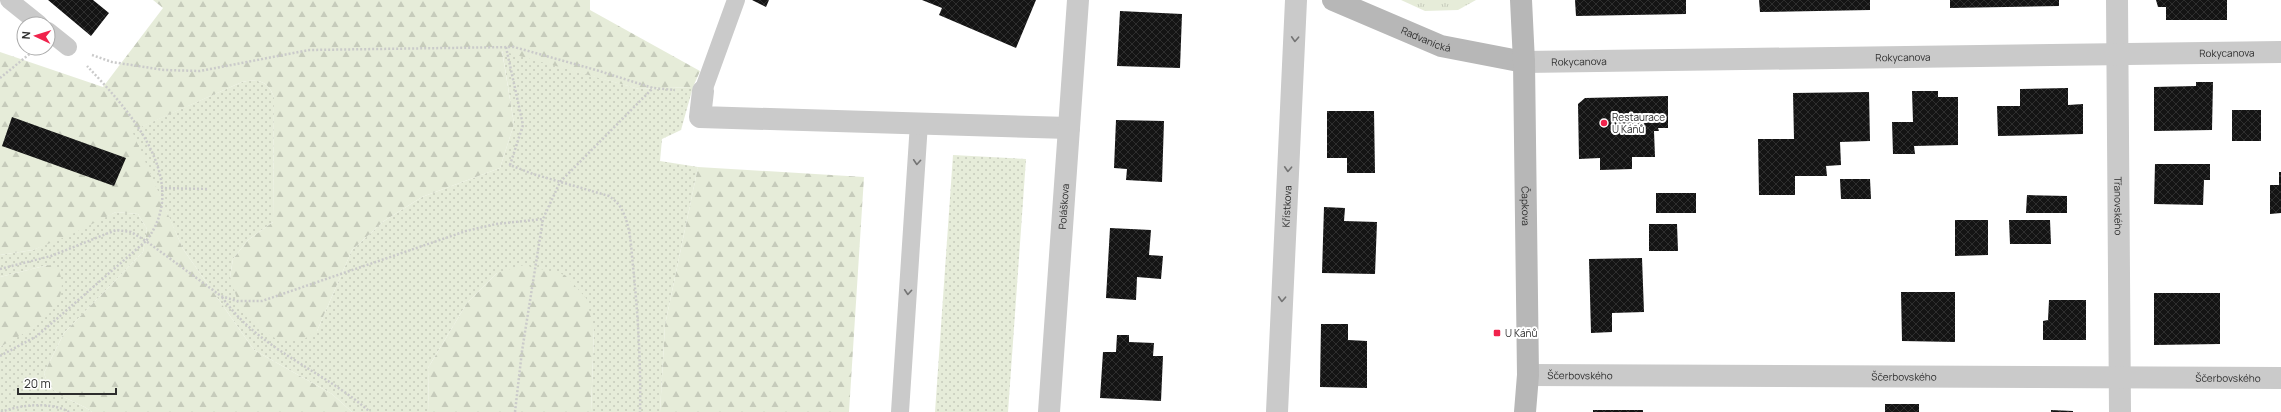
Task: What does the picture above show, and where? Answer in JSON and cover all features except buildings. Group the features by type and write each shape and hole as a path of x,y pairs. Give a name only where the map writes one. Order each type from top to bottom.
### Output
{"street":[{"name":"Poláškova","path":"1049,412 1078,0"},
{"name":"Křístkova","path":"1277,412 1296,0"},
{"name":"Radvanická","path":"1333,0 1441,46 1524,62"},
{"name":"Čapkova","path":"1521,0 1524,62 1528,375 1525,412"},
{"name":"Třanovského","path":"2117,0 2120,412"},
{"name":"Rokycanova","path":"1524,62 2281,52"},
{"path":"692,91 700,117 1069,128"},
{"name":"Ščerbovského","path":"1528,375 2281,378"}],"lane":[{"path":"9,0 29,16"},
{"path":"692,91 736,0"},
{"path":"56,37 68,47"},
{"path":"900,412 919,123"}],"path":[{"path":"68,47 112,62 164,70 200,70 309,50 506,47 536,52 653,88 692,91"},
{"path":"0,356 37,336 146,241 158,222 161,211 161,188 151,149 142,132 111,92 68,47"},
{"path":"506,47 523,125 510,165 560,182 609,196 618,203 625,218 629,231 638,315 641,360 640,412"},
{"path":"0,78 27,56"},
{"path":"515,412 522,351 543,219 560,182 653,88"},
{"path":"161,188 209,189"},
{"path":"221,296 245,301 274,298 382,258 466,231 496,224 543,219"},
{"path":"0,269 51,256 116,230 131,232 146,241 221,296 242,323 291,359 356,399 370,412"},
{"path":"1,412 15,407 40,406 63,409 68,412"}],"green space":[{"path":"153,0 590,0 590,10 700,71 693,87 639,89 502,51 514,124 500,168 422,197 384,221 352,250 317,331 304,339 291,341 275,338 261,330 240,308 230,277 233,259 248,240 273,222 274,98 269,88 262,82 258,81 242,82 132,131 183,249 254,350 332,394 352,412 92,412 58,393 47,382 44,373 64,333 143,252 147,229 138,214 116,212 70,235 33,250 0,255 0,52 103,87 163,8"},
{"path":"1401,0 1476,0 1458,10 1425,11"},
{"path":"502,50 639,89 693,87 681,130 662,139 660,161 698,167 665,325 660,412 591,412 594,329 497,273 467,303 428,368 429,412 352,412 332,394 254,350 183,249 131,131 242,82 258,81 262,82 269,88 274,98 273,222 248,240 233,259 230,277 317,331 352,250 384,221 422,197 500,168 514,124"},
{"path":"953,155 1026,159 1008,412 935,412"},
{"path":"698,167 864,177 849,412 660,412 665,325"},
{"path":"116,212 138,214 147,229 143,252 64,333 44,373 47,382 58,393 92,412 0,412 0,347 33,327 47,315 58,298 48,265 0,277 0,255 33,250"},
{"path":"48,265 59,271 62,285 60,297 54,308 45,318 34,326 0,347 0,277"},
{"path":"524,265 565,275 586,298 594,329 591,412 429,412 428,368 467,303 497,273"}],"place":[{"name":"Restaurace U Káňů","path":"1604,123"},
{"name":"U Káňů","path":"1497,333"}]}
